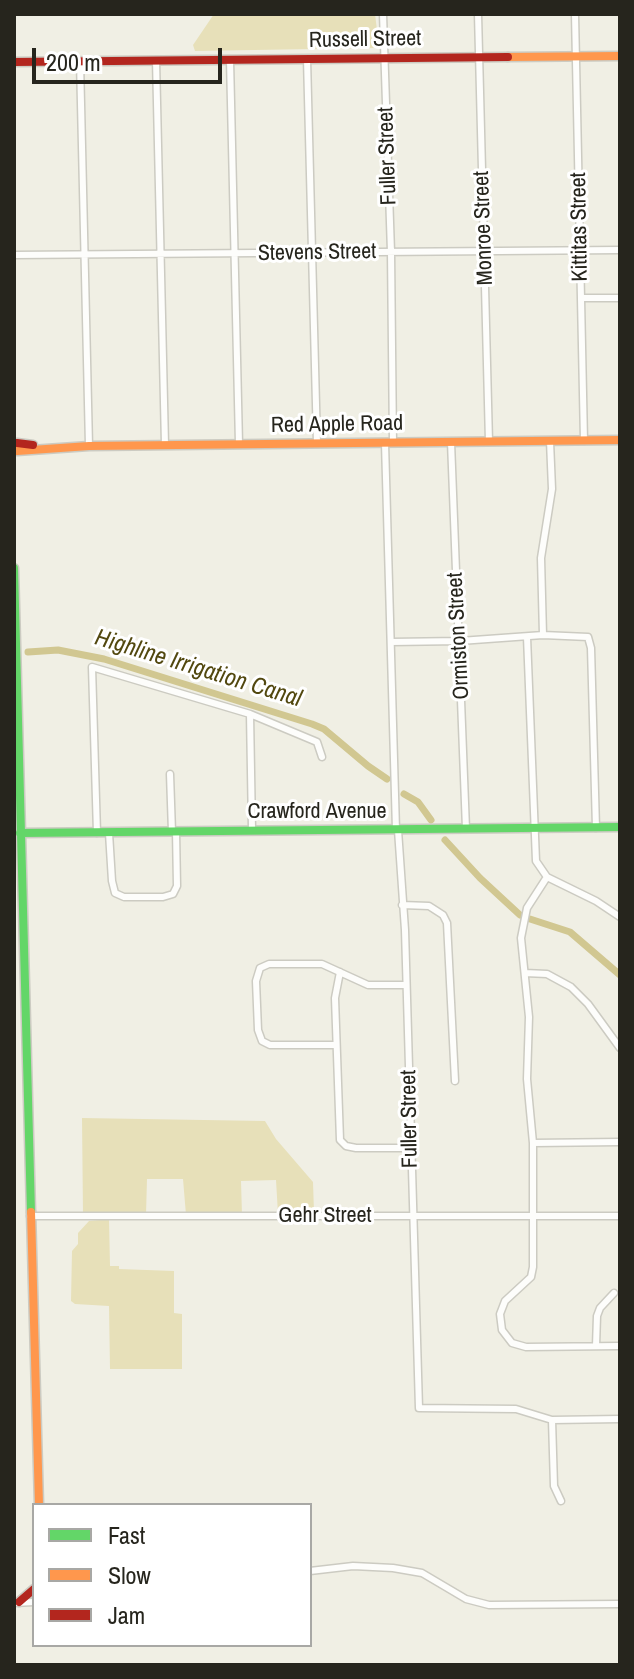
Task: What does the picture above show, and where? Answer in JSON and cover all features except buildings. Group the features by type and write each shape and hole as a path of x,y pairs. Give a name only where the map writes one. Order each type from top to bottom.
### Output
{"street":[{"name":"Fuller Street","path":"383,14 391,252 391,642 406,985 419,1408 516,1409 552,1420"},
{"name":"Monroe Street","path":"478,14 489,442"},
{"name":"Kittitas Street","path":"575,14 584,441"},
{"name":"Russell Street","path":"14,62 620,56"},
{"path":"307,59 317,443"},
{"path":"156,60 165,445"},
{"path":"230,60 239,444"},
{"path":"80,61 89,446"},
{"name":"Stevens Street","path":"14,255 620,250"},
{"path":"582,298 620,298"},
{"name":"Red Apple Road","path":"15,447 620,440"},
{"path":"543,635 541,558 552,489 550,441"},
{"name":"Ormiston Street","path":"451,442 466,829"},
{"path":"14,568 17,833 39,1503"},
{"path":"391,642 543,635 588,637 591,648 596,828"},
{"path":"527,637 536,861 547,877 589,897 620,917"},
{"path":"97,833 92,667 250,714 317,742 322,757"},
{"path":"250,714 252,829"},
{"path":"109,833 115,893 124,897 173,894 177,886 170,774"},
{"name":"Crawford Avenue","path":"17,833 620,827"},
{"path":"547,877 527,908 521,950 525,973 529,1038 527,1079 533,1143 531,1277 505,1301 500,1314 502,1330 512,1343 526,1347 620,1346"},
{"path":"402,905 429,906 443,915 447,923 455,1081"},
{"path":"336,1045 270,1045 262,1041 258,1030 258,970 266,965 322,964 368,985 406,985"},
{"path":"340,972 335,991 339,1136 343,1143 356,1148 411,1148"},
{"path":"525,973 547,974 571,987 588,1004 620,1048"},
{"path":"533,1143 620,1142"},
{"name":"Gehr Street","path":"30,1216 620,1216"},
{"path":"596,1346 597,1316 614,1293"},
{"path":"561,1501 554,1486 552,1420 620,1419"},
{"path":"312,1571 353,1566 422,1573 466,1599 489,1605 620,1604"}],"shaded area":[{"path":"214,14 375,14 379,46 195,51 193,45"},
{"path":"82,1118 265,1121 276,1139 313,1182 314,1212 278,1214 276,1180 241,1181 242,1215 186,1215 183,1179 147,1179 146,1215 83,1215"},
{"path":"109,1219 110,1266 174,1271 174,1313 182,1314 182,1369 110,1369 109,1306 75,1304 71,1301 72,1251 78,1244 78,1233 89,1221"}],"waterway":[{"name":"Highline Irrigation Canal","path":"28,652 58,650 104,659 312,724 324,729 387,779"},
{"name":"Highline Irrigation Canal","path":"404,794 418,802 431,820"},
{"path":"445,840 520,915"},
{"path":"530,919 570,932 620,975"}],"traffic: fast":[{"path":"14,568 31,1212"},
{"path":"20,833 620,827"}],"traffic: slow":[{"path":"508,57 620,56"},
{"path":"17,451 89,446 620,440"},
{"path":"31,1212 39,1503"}],"traffic: jam":[{"path":"14,62 508,57"},
{"path":"17,443 33,445"},
{"path":"19,1602 32,1591"}]}
